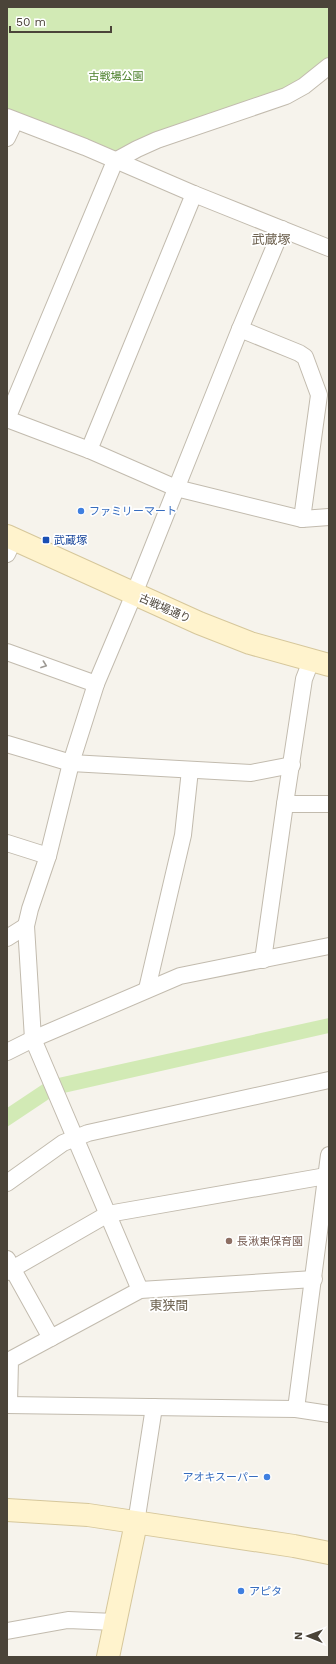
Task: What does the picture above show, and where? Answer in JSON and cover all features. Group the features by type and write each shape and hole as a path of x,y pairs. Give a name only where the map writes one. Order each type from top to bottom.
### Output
{"street":[{"path":"329,66 304,86 286,96 157,140 137,148 115,161 7,418 89,450 176,488 302,519 329,517"},
{"path":"7,138 11,119 85,147 194,194 329,248"},
{"path":"89,450 194,194"},
{"path":"140,1290 32,1039 26,926 30,909 48,856 72,763 96,684 282,229"},
{"path":"240,329 299,353 305,357 319,395 302,519"},
{"name":"古戦場通り","path":"10,543 134,594 199,623 236,637 320,663"},
{"path":"7,652 96,684"},
{"path":"263,960 284,804 292,765 304,679 320,663"},
{"path":"7,744 72,763 251,773 292,765"},
{"path":"147,989 183,835 190,770"},
{"path":"284,804 329,804"},
{"path":"7,843 48,856"},
{"path":"7,938 26,926"},
{"path":"7,1052 32,1039 122,1002 147,989 180,976 329,946"},
{"path":"7,1183 63,1143 88,1133 329,1080"},
{"path":"296,1409 329,1155"},
{"path":"51,1338 9,1266 108,1214 326,1176"},
{"path":"314,1279 140,1290 10,1360 8,1405 296,1409 329,1414"},
{"path":"108,1657 136,1523 154,1407"},
{"path":"7,1510 88,1515 294,1546 329,1553"},
{"path":"7,1631 68,1620 115,1622"}],"green space":[{"name":"古戦場公園","path":"7,7 329,7 329,57 299,81 284,89 118,152 19,113 15,114 7,110"},
{"path":"329,1018 329,1033 55,1095 7,1127 7,1108 49,1080"}],"place":[{"name":"ファミリーマート","path":"81,511"},
{"name":"武蔵塚","path":"46,540"},
{"name":"長湫東保育園","path":"229,1241"},
{"name":"アオキスーパー","path":"267,1477"},
{"name":"アピタ","path":"241,1591"}],"district":[{"name":"武蔵塚","path":"271,239"},
{"name":"東狭間","path":"169,1305"}]}
